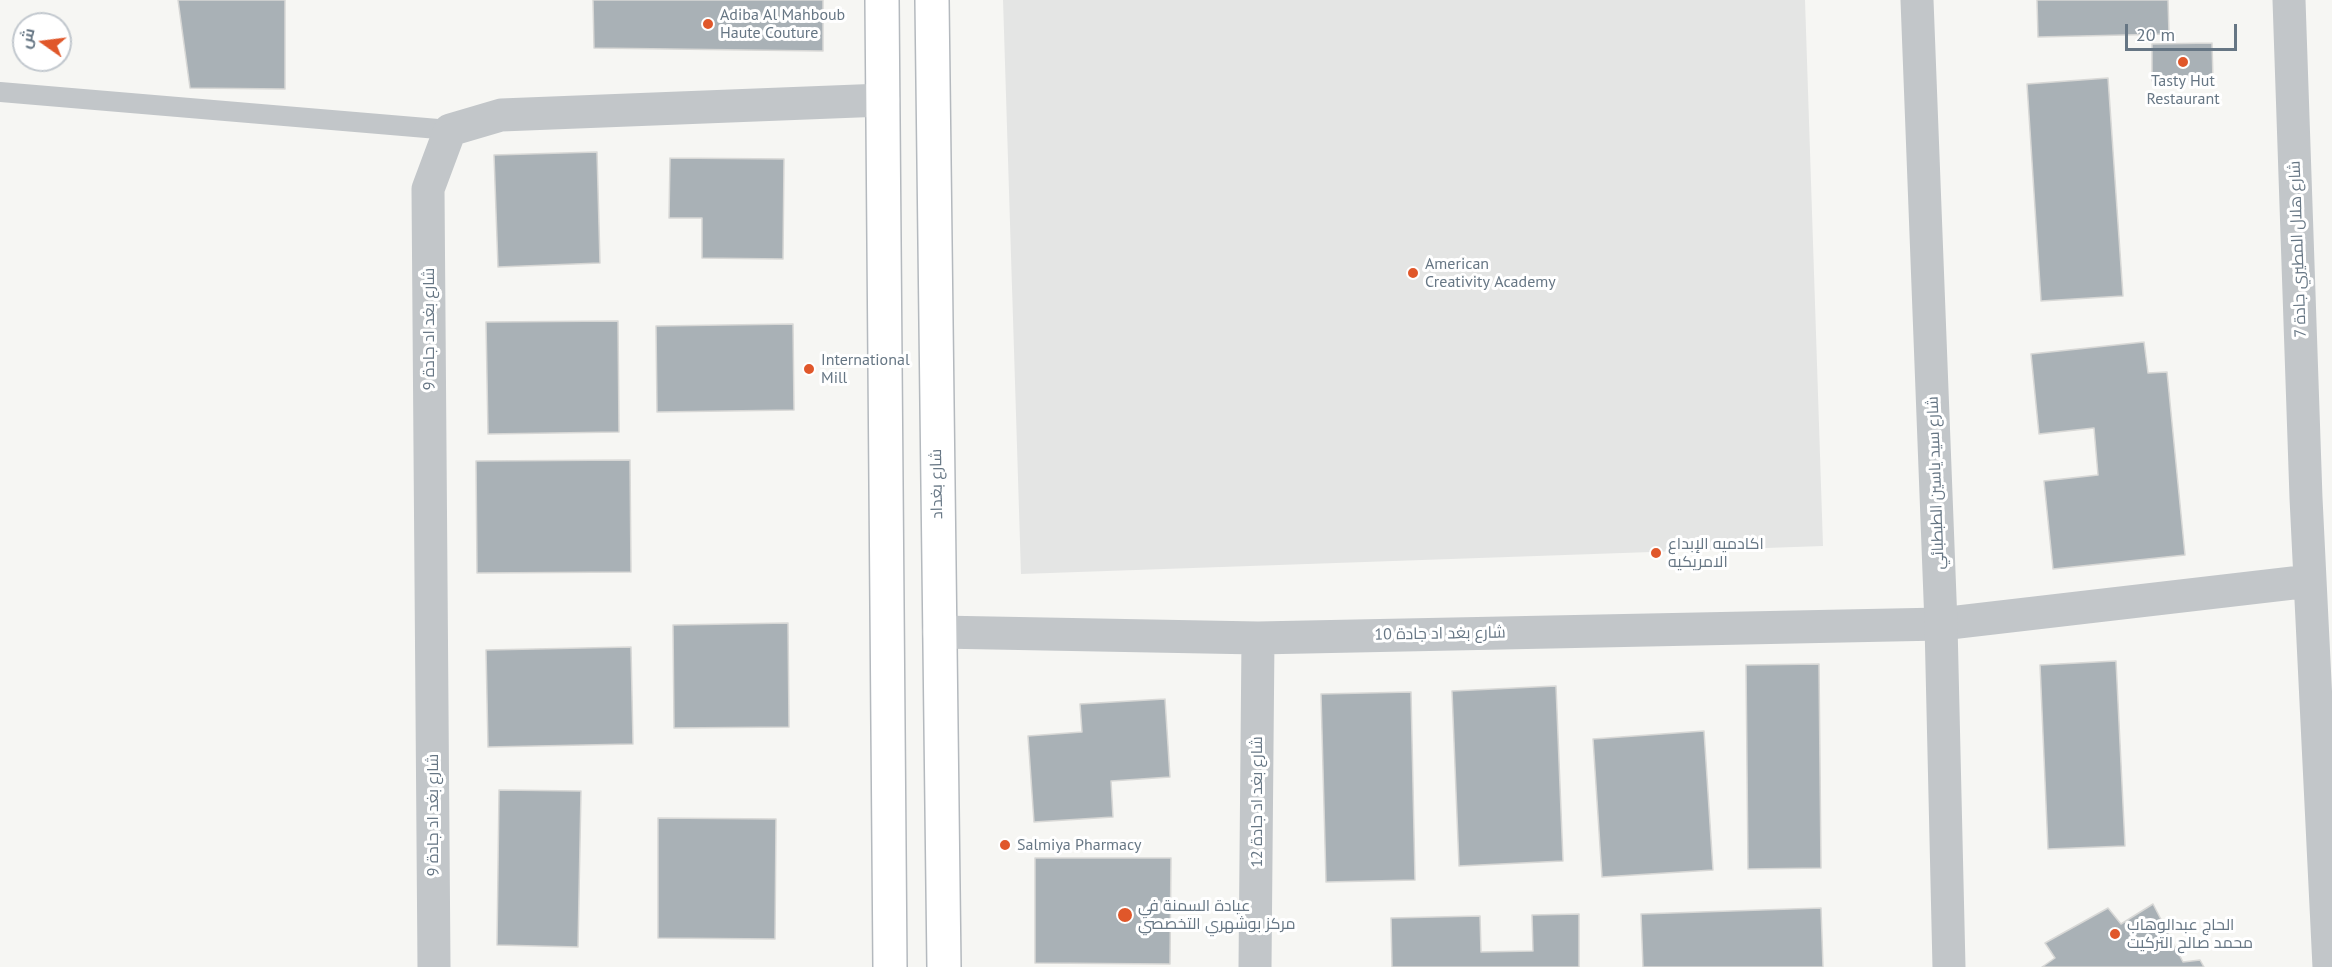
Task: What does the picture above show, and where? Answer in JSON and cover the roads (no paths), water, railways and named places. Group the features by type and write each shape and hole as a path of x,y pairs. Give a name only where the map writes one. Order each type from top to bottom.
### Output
{"main road":[{"path":"882,0 890,967"},
{"name":"شارع بغداد","path":"932,0 944,967"}],"street":[{"name":"شارع سيد ياسين الطبطبائي","path":"1917,0 1941,624 1949,967"},
{"name":"شارع هلال المطيري جادة 7","path":"2289,0 2319,497 2310,581 2330,967"},
{"path":"450,130 501,115 882,100"},
{"name":"شارع بغد اد جادة 9","path":"434,967 428,189 450,130"},
{"path":"1941,624 2310,581"},
{"name":"شارع بغد اد جادة 10","path":"939,632 1258,638 1941,624"},
{"name":"شارع بغد اد جادة 12","path":"1256,967 1258,638"}],"lane":[{"path":"0,93 450,130"}],"place":[{"name":"Adiba Al Mahboub Haute Couture","path":"708,24"},
{"name":"Tasty Hut Restaurant","path":"2183,62"},
{"name":"American Creativity Academy","path":"1413,273"},
{"name":"International Mill","path":"809,369"},
{"name":"اكادميه الإبداع الامريكيه","path":"1656,553"},
{"name":"Salmiya Pharmacy","path":"1005,845"},
{"name":"عيادة السمنة في مركز بوشهري التخصصي","path":"1125,915"},
{"name":"الحاج عبدالوهاب محمد صالح التركيت","path":"2115,934"}]}
